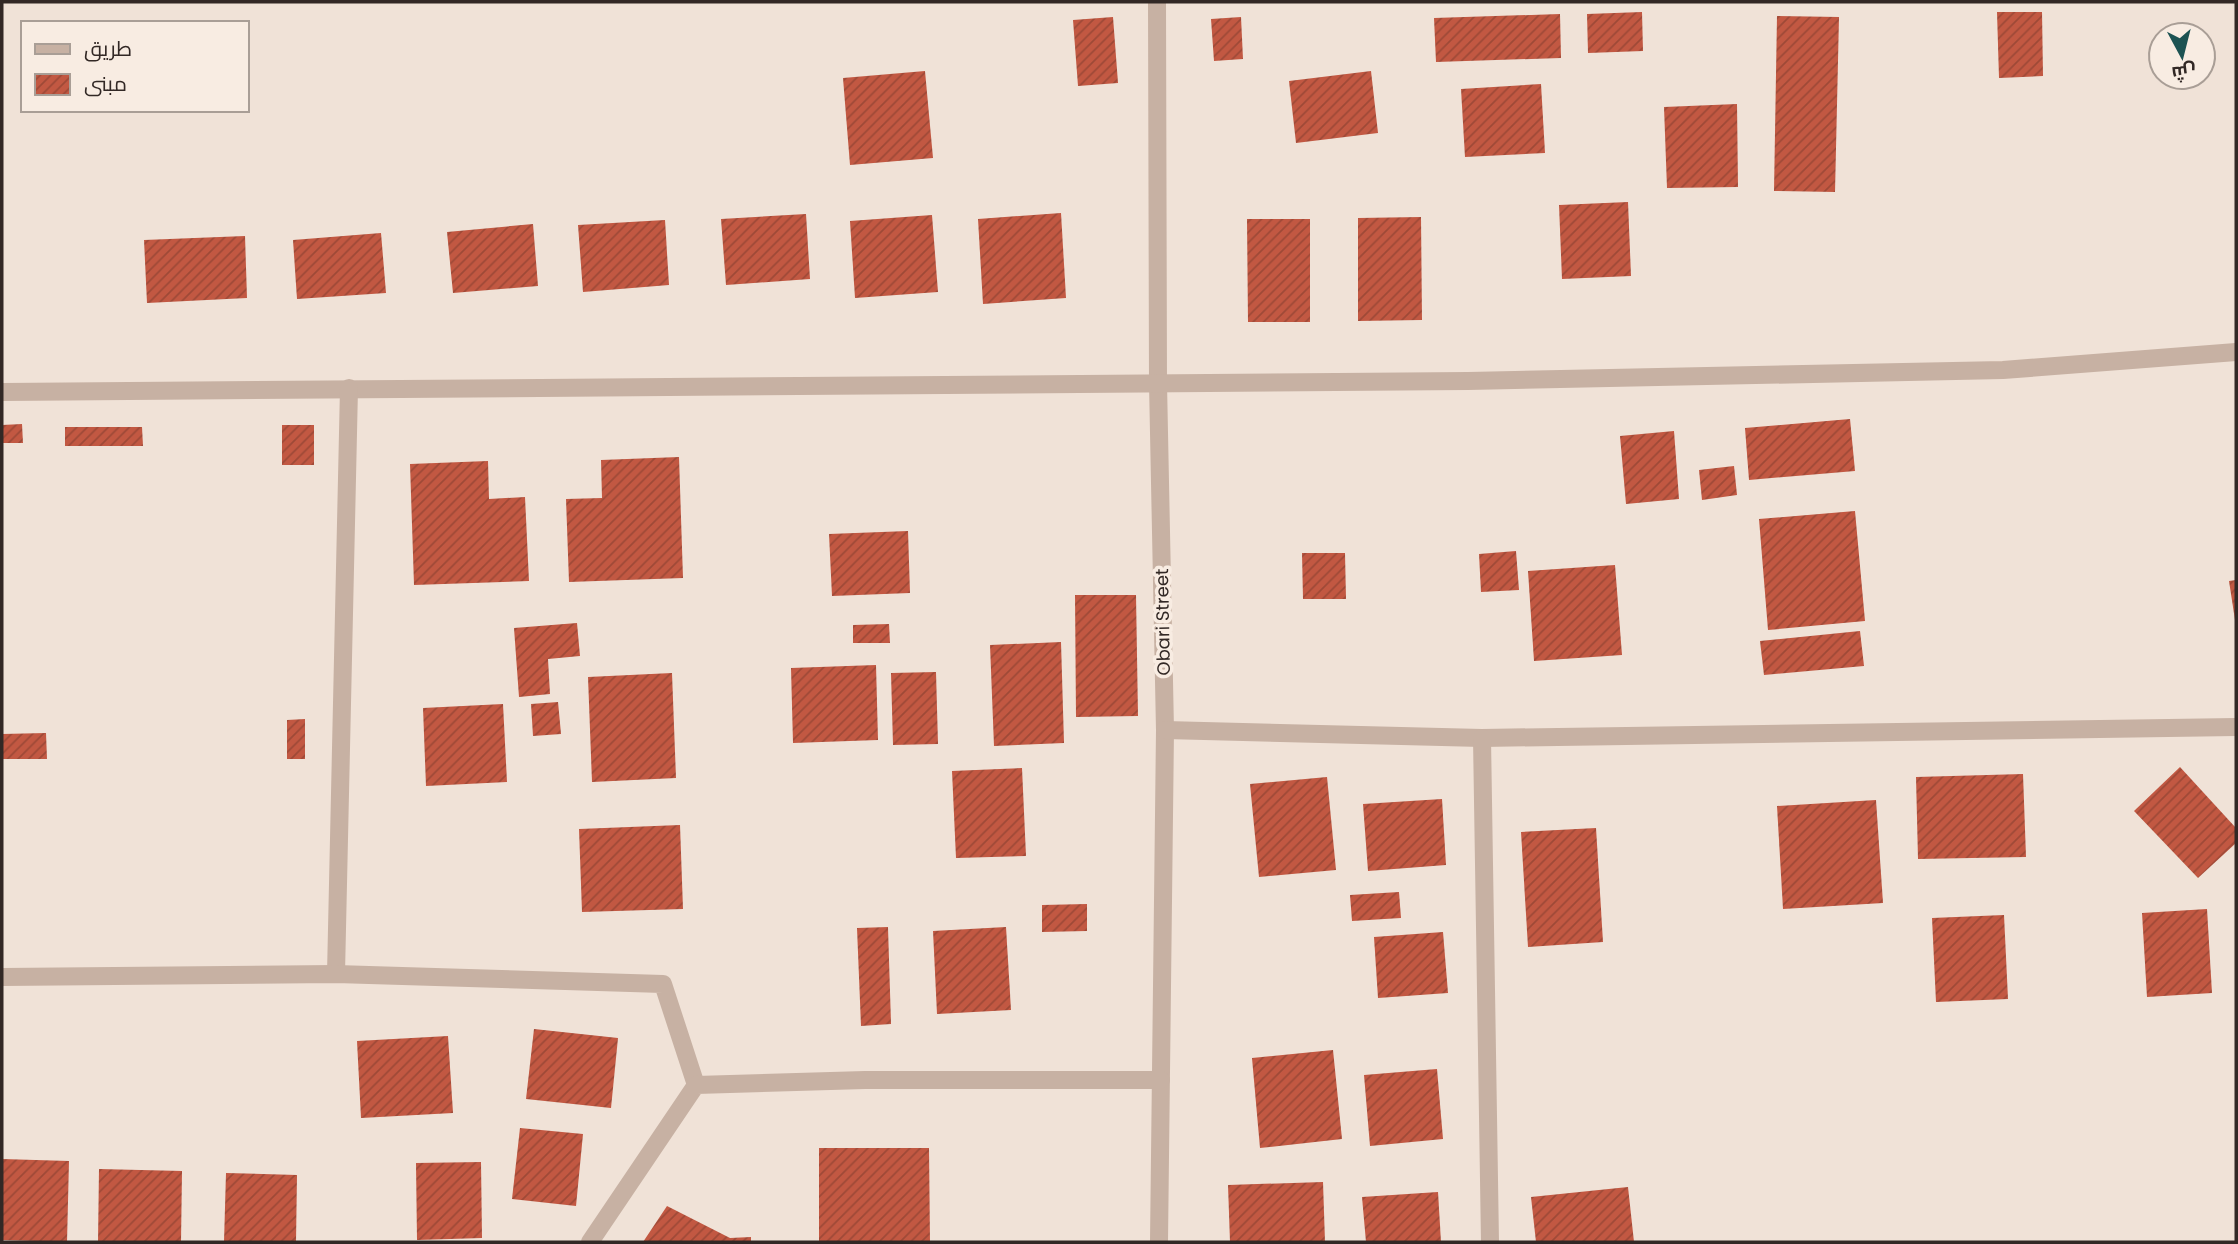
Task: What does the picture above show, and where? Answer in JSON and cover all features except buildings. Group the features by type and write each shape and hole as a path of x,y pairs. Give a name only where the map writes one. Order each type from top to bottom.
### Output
{"street":[{"name":"Obari Street","path":"1157,2 1158,383 1165,730 1159,1242"},
{"path":"2,392 1468,381 2003,370 2236,352"},
{"path":"336,974 349,388"},
{"path":"1165,730 1482,738 2236,727"},
{"path":"1482,738 1490,1242"},
{"path":"2,977 336,974 663,984 696,1085"},
{"path":"696,1085 865,1080 1161,1080"},
{"path":"590,1242 696,1085"}]}
